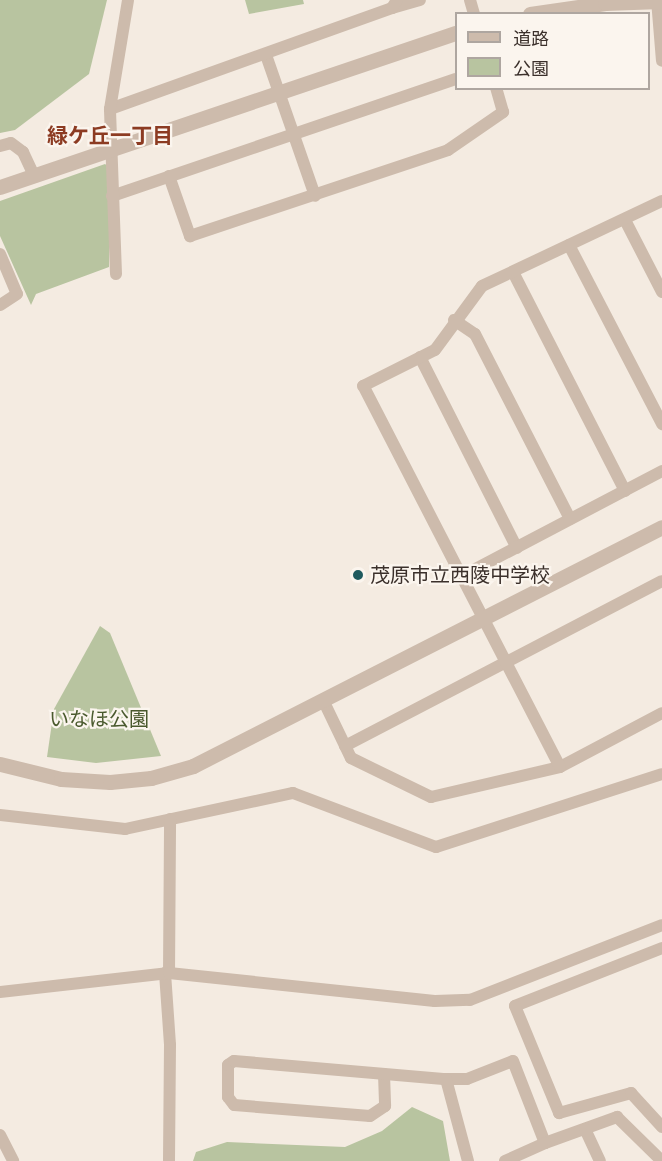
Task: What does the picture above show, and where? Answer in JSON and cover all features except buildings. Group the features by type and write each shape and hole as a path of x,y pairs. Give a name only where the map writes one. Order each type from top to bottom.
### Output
{"street":[{"path":"116,274 110,109 128,0"},
{"path":"110,109 266,55 394,4 420,0"},
{"path":"544,12 605,3 659,1 653,38 662,61"},
{"path":"0,187 112,152 455,33"},
{"path":"266,55 315,196"},
{"path":"112,196 455,79"},
{"path":"169,176 190,237 448,150 503,112 497,90"},
{"path":"0,146 11,142 23,152 34,176"},
{"path":"560,767 504,663 462,576 363,386 435,350 454,320 482,286 662,201"},
{"path":"625,220 662,292"},
{"path":"569,245 662,424"},
{"path":"0,254 17,294 0,305"},
{"path":"513,272 626,491"},
{"path":"454,320 475,334 570,519"},
{"path":"420,357 517,548"},
{"path":"462,576 662,471"},
{"path":"0,764 72,780 125,782 151,778 193,766 324,702 662,527"},
{"path":"345,746 662,581"},
{"path":"324,702 351,758 430,797 560,767 662,713"},
{"path":"0,815 125,828 293,793 436,847 662,774"},
{"path":"169,1161 170,1045 167,973 170,819"},
{"path":"0,992 167,973 435,1001 470,1000 662,925"},
{"path":"662,948 515,1005 559,1113 631,1093 662,1127"},
{"path":"384,1074 386,1106 370,1116 234,1105 228,1097 228,1065 234,1061 446,1079 467,1079 513,1061 545,1143"},
{"path":"446,1079 468,1161"},
{"path":"506,1161 531,1156 545,1143 617,1117 662,1161"},
{"path":"585,1129 600,1161"},
{"path":"0,1134 13,1161"}],"green space":[{"path":"0,0 107,0 89,74 15,130 0,133"},
{"path":"245,0 303,0 304,4 249,14"},
{"path":"105,164 109,167 109,267 36,294 31,305 0,236 0,201"},
{"name":"いなほ公園","path":"100,626 110,633 161,756 96,763 47,757 54,709"},
{"path":"412,1107 443,1121 450,1161 193,1161 196,1152 227,1142 345,1147 382,1131"}],"place":[{"name":"茂原市立西陵中学校","path":"358,575"}],"district":[{"name":"緑ケ丘一丁目","path":"110,136"}]}
